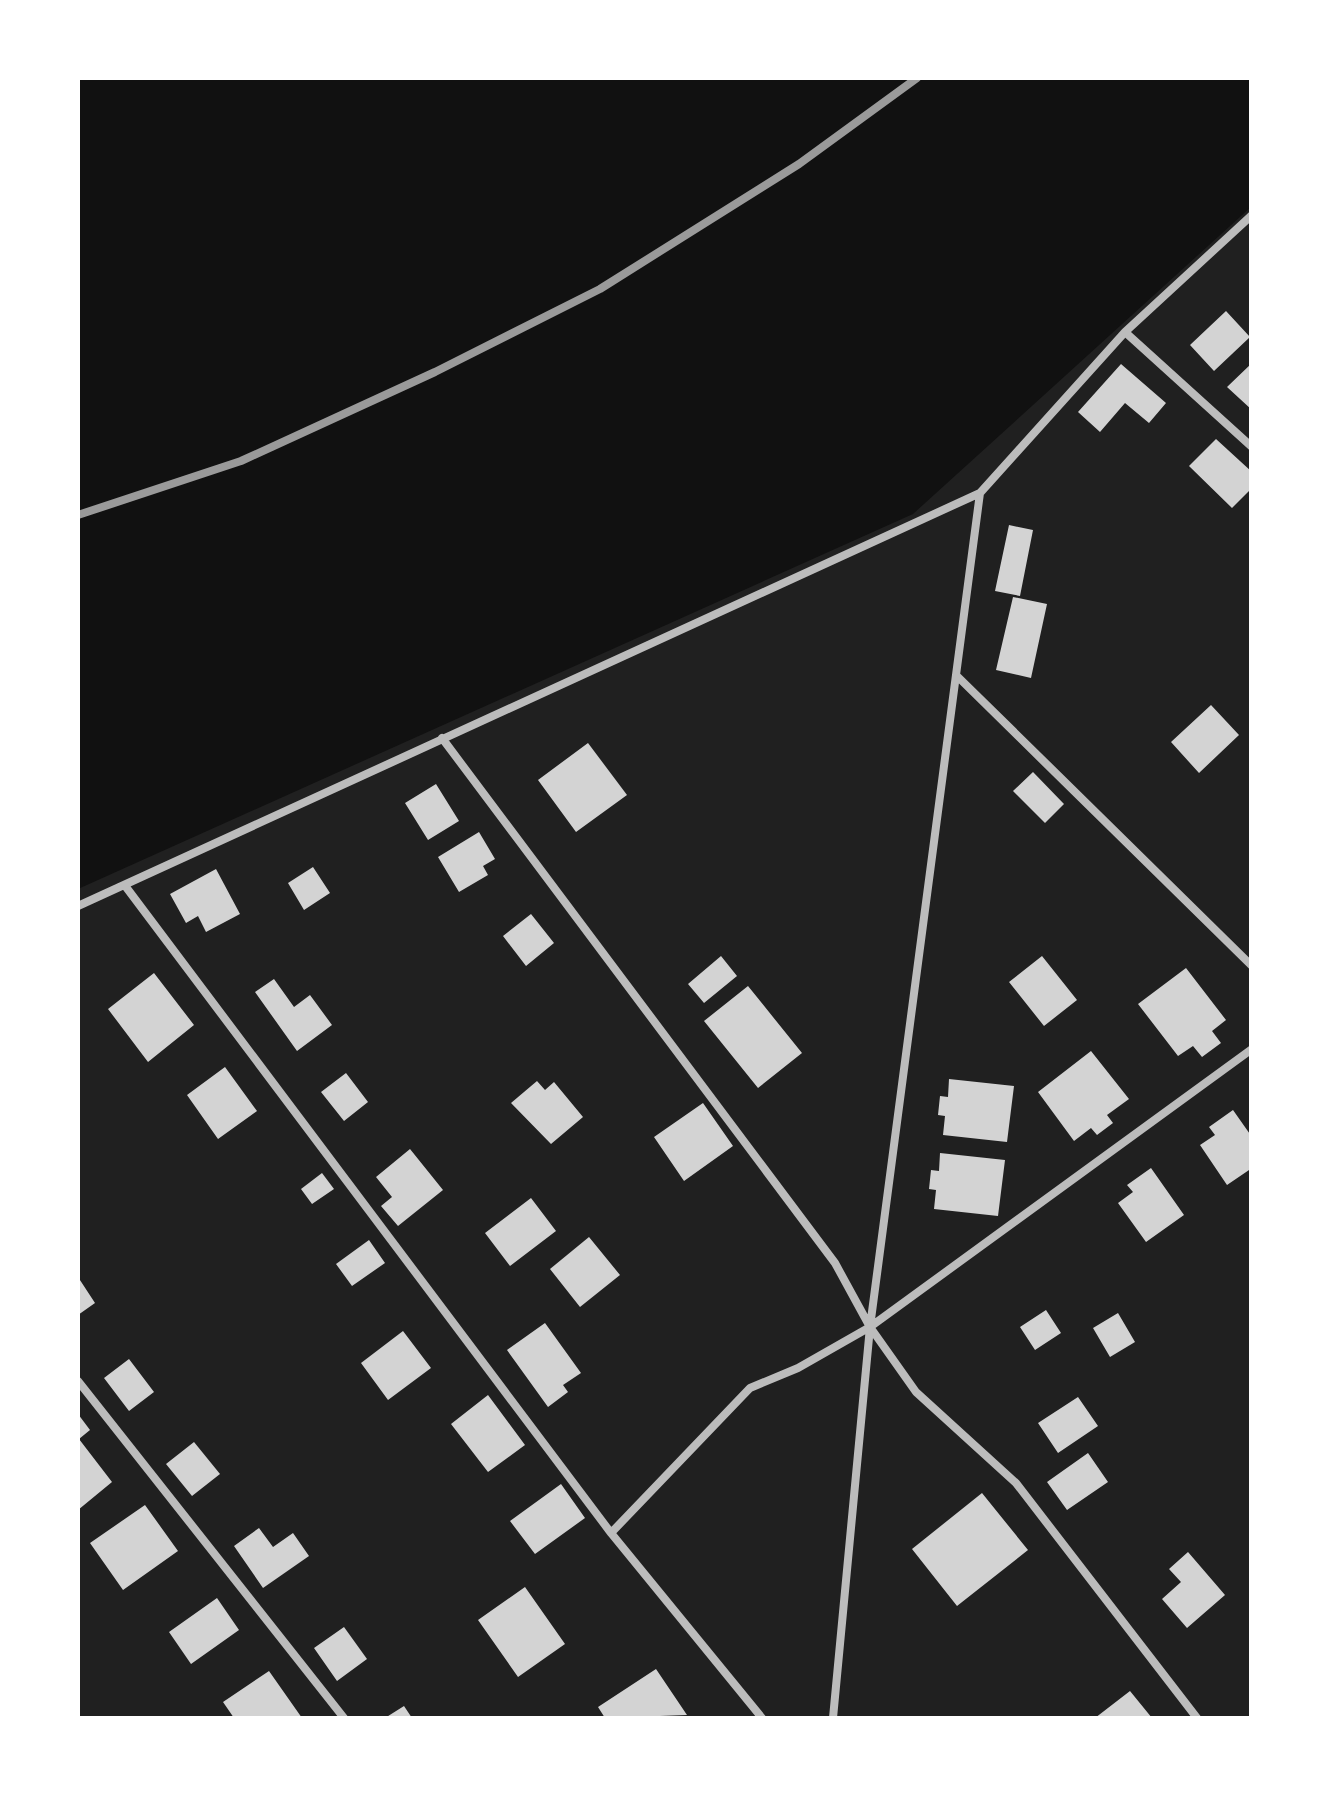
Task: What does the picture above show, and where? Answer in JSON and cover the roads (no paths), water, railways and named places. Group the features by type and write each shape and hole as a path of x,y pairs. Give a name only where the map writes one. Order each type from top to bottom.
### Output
{"lane":[{"path":"78,906 126,888 442,738 980,493 1125,332 1252,215"},
{"path":"1125,332 1252,447"},
{"path":"833,1718 870,1327 980,493"},
{"path":"958,676 1252,966"},
{"path":"442,738 835,1263 870,1327 916,1392 1016,1483 1198,1718"},
{"path":"126,888 611,1534 762,1718"},
{"path":"611,1534 750,1388 798,1368 870,1327 1252,1049"},
{"path":"78,1381 344,1718"}],"railway":[{"path":"78,515 241,461 435,372 600,289 799,164 917,78"}]}
